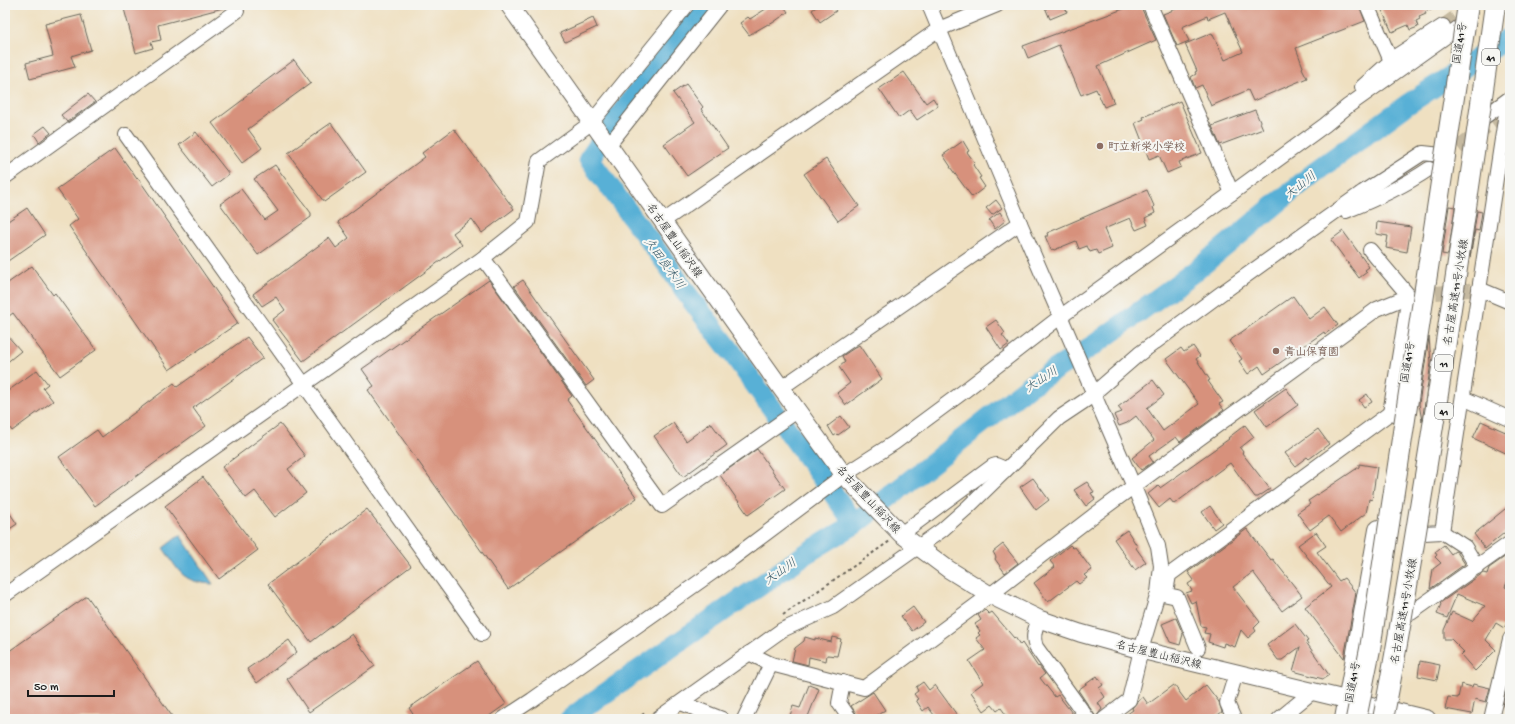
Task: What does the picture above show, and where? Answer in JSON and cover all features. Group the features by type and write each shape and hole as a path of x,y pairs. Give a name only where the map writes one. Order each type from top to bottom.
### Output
{"highway":[{"name":"国道41号","path":"1347,710 1394,414 1420,278 1435,162 1447,121 1455,29 1465,5"},
{"path":"1356,719 1370,648 1468,5"},
{"name":"41","path":"1390,716 1411,613 1433,533 1464,281 1497,112 1497,8"},
{"name":"名古屋高速11号小牧線","path":"1390,716 1396,656 1440,389 1497,8"}],"main road":[{"name":"名古屋豊山稲沢線","path":"508,5 780,388 794,414 844,481 918,547 948,569 990,595 1039,619 1080,633 1141,650 1312,692 1347,710 1427,719"}],"street":[{"path":"5,594 484,258 528,222 540,161 592,123 687,5"},
{"path":"608,146 720,5"},
{"path":"929,5 1158,546 1161,566 1162,594"},
{"path":"662,222 939,29 997,5"},
{"path":"1150,5 1232,193"},
{"path":"1367,5 1390,60"},
{"path":"5,177 238,11"},
{"path":"1348,106 1362,87 1391,61 1390,60 1455,29"},
{"path":"503,719 620,639 733,558 820,492 844,481 964,392 1061,317 1455,29"},
{"path":"1477,567 1465,547 1433,533 1463,398 1479,289 1504,167 1497,112 1510,98"},
{"path":"126,135 482,634"},
{"path":"657,719 782,630 833,606 942,530 968,507 1059,418 1139,354 1363,192 1423,153 1435,162"},
{"path":"780,388 1020,223"},
{"path":"1104,719 1129,700 1141,650 1168,575 1394,414 1409,296 1370,250"},
{"path":"484,258 662,506 794,414"},
{"path":"1479,289 1510,302"},
{"path":"748,653 771,664 864,688 990,595 1093,516 1377,309 1409,296"},
{"path":"1463,398 1510,419"},
{"path":"900,532 993,466 1003,468 1004,472"},
{"path":"1411,613 1510,543"},
{"path":"1162,594 1177,597 1198,648"},
{"path":"1039,619 1034,631 1034,642 1036,647 1088,719"},
{"path":"1491,719 1510,639"},
{"path":"744,719 771,664"},
{"path":"1234,719 1227,703 1236,673"},
{"path":"844,682 839,703 850,719"},
{"path":"1279,719 1312,692"},
{"path":"681,703 722,719"}],"water":[{"path":"180,535 213,584 194,581 182,574 163,548"}],"building":[{"path":"123,5 222,5 223,8 158,25 161,40 151,42 153,48 136,53"},
{"path":"772,5 783,5 788,12 769,25 768,24 749,35 740,23 748,17 750,19"},
{"path":"819,5 832,5 836,11 820,22 812,10"},
{"path":"1044,5 1064,5 1067,12 1050,19"},
{"path":"1134,5 1140,5 1156,40 1098,66 1114,103 1104,107 1096,89 1081,95 1059,45 1028,58 1023,46"},
{"path":"1175,5 1359,5 1365,21 1296,48 1303,67 1302,68 1307,78 1253,101 1248,90 1211,106 1202,85 1195,88 1191,77 1196,74 1195,72 1197,71 1185,44 1212,33 1225,60 1243,52 1225,12 1208,19 1207,16 1182,27 1189,41 1177,46 1163,14 1176,9"},
{"path":"1376,5 1441,5 1425,12 1426,14 1419,17 1420,19 1416,21 1418,27 1410,30 1408,25 1392,32 1381,8 1378,9"},
{"path":"81,15 91,50 71,56 75,67 30,79 26,63 53,56 45,24"},
{"path":"593,18 597,27 565,42 560,33"},
{"path":"294,60 311,83 248,129 262,148 242,163 212,123"},
{"path":"904,72 926,103 933,98 938,106 917,120 910,110 899,118 879,89"},
{"path":"686,84 703,107 701,109 728,148 687,176 664,144 695,122 673,93"},
{"path":"88,94 95,102 67,122 61,115"},
{"path":"1180,101 1202,153 1179,162 1181,167 1167,173 1159,155 1149,159 1135,123 1144,119 1143,117"},
{"path":"1255,110 1263,129 1220,145 1212,126"},
{"path":"331,123 366,172 324,202 288,153"},
{"path":"45,126 51,133 39,142 34,134"},
{"path":"454,129 514,209 482,233 472,219 453,233 462,245 303,361 272,320 285,310 276,297 262,306 253,294 329,238 336,248 349,238 338,222 425,157 422,153"},
{"path":"196,132 229,174 212,187 179,145"},
{"path":"963,141 969,151 967,152 975,163 973,165 981,177 979,178 985,187 972,197 943,155"},
{"path":"115,148 137,179 138,178 238,323 169,370 69,226 78,219 57,189"},
{"path":"826,159 859,206 838,221 804,174"},
{"path":"275,165 311,213 311,217 258,255 220,204 241,189 265,220 278,211 254,179"},
{"path":"1147,190 1154,206 1155,213 1145,218 1148,225 1136,230 1130,218 1104,229 1112,248 1098,254 1096,250 1090,252 1087,246 1079,249 1076,241 1051,250 1045,236 1048,236 1047,233"},
{"path":"996,200 1002,208 992,215 986,208"},
{"path":"1449,206 1455,207 1448,255 1442,254"},
{"path":"27,208 45,235 5,263 5,223"},
{"path":"1477,211 1482,212 1479,231 1475,230 1470,257"},
{"path":"1000,212 1005,221 995,229 989,220"},
{"path":"1377,222 1411,227 1407,252 1386,248 1388,236 1376,234"},
{"path":"1343,231 1369,267 1365,270 1367,272 1359,278 1331,240"},
{"path":"32,266 53,295 55,293 96,350 60,376 13,313 5,319 5,285"},
{"path":"489,280 572,396 567,400 637,498 508,589 368,390 374,386 362,369"},
{"path":"523,280 594,380 586,386 514,286"},
{"path":"1293,296 1309,319 1325,307 1338,325 1325,334 1324,332 1264,374 1259,366 1248,374 1239,361 1242,359 1229,341"},
{"path":"996,320 1005,333 1002,335 1009,344 1001,350 986,327"},
{"path":"5,333 21,351 5,364"},
{"path":"247,337 263,358 193,408 206,426 95,506 59,457 97,430 102,437 174,383 177,387"},
{"path":"1429,337 1431,363 1422,421 1419,404"},
{"path":"859,345 882,379 846,405 837,393 850,383 839,367 845,362 842,356"},
{"path":"1193,346 1200,356 1196,359 1210,380 1208,381 1223,402 1219,404 1224,410 1180,442 1176,437 1149,456 1153,462 1141,470 1132,458 1154,440 1136,416 1127,423 1119,426 1114,415 1122,412 1118,407 1153,380 1164,395 1147,408 1163,431 1199,404 1166,359 1181,348 1184,352"},
{"path":"37,370 48,384 43,388 53,401 12,431 5,421 5,393"},
{"path":"1286,388 1298,405 1267,427 1255,410"},
{"path":"1367,394 1372,402 1364,407 1359,400"},
{"path":"841,416 849,427 838,435 837,434 834,436 828,426"},
{"path":"1481,421 1510,434 1510,455 1473,438"},
{"path":"673,423 686,441 711,423 727,445 683,477 654,436"},
{"path":"280,424 305,456 288,469 306,493 275,517 255,491 246,498 222,467"},
{"path":"1245,425 1254,437 1240,448 1243,452 1242,453 1270,489 1258,497 1255,497 1230,463 1174,504 1170,499 1159,508 1148,494 1158,486 1160,488 1229,439 1228,438"},
{"path":"1318,429 1329,444 1309,459 1307,457 1295,466 1285,453"},
{"path":"757,449 785,489 748,515 720,475"},
{"path":"1359,464 1377,467 1372,500 1369,499 1366,513 1341,532 1329,516 1310,530 1297,513 1310,504 1308,501 1359,467"},
{"path":"203,477 258,550 219,579 165,506"},
{"path":"1033,478 1049,500 1036,510 1020,487"},
{"path":"1087,482 1094,492 1091,493 1095,499 1086,506 1074,490"},
{"path":"1510,505 1510,528 1485,549 1474,534"},
{"path":"5,506 17,524 5,532"},
{"path":"1210,506 1222,523 1214,529 1202,512"},
{"path":"367,509 411,566 311,642 268,584"},
{"path":"1247,529 1302,596 1282,611 1253,572 1233,587 1260,622 1254,628 1256,631 1248,638 1241,630 1235,647 1224,643 1223,647 1208,642 1210,634 1204,633 1206,627 1201,626 1196,601 1191,603 1186,593 1192,591 1188,584 1194,580 1188,572"},
{"path":"1127,530 1137,546 1136,548 1146,562 1135,570 1114,539"},
{"path":"1316,532 1326,546 1317,552 1339,581 1344,578 1356,593 1344,658 1305,607 1331,587 1298,545"},
{"path":"1003,544 1018,563 1005,573 995,559 996,557 993,552"},
{"path":"1070,545 1073,548 1075,547 1092,570 1084,575 1087,578 1079,584 1076,581 1048,602 1034,583 1055,567 1050,561"},
{"path":"1444,545 1451,554 1455,551 1457,552 1465,564 1430,589 1433,569 1441,563 1435,557 1437,555 1435,552"},
{"path":"1506,556 1510,558 1510,575 1505,587 1510,589 1510,618 1504,628 1496,623 1486,640 1496,650 1475,671 1461,655 1464,652 1451,639 1444,639 1444,630 1452,612 1472,621 1485,606 1457,594 1447,618 1437,614 1441,604 1440,603 1483,573 1487,574 1489,568"},
{"path":"87,596 174,719 5,719 5,654"},
{"path":"913,607 924,622 912,631 901,616"},
{"path":"985,610 989,614 992,612 1014,638 1015,637 1020,645 1022,643 1038,667 1039,666 1045,674 1040,678 1055,697 1058,695 1076,718 1009,719 1001,708 997,711 992,705 984,711 971,692 983,683 969,661 985,650 976,638 980,635 978,633 980,631 975,624 981,620 978,615"},
{"path":"1176,618 1183,634 1180,645 1170,642 1162,624"},
{"path":"1295,624 1308,641 1306,642 1329,675 1323,679 1293,671 1300,647 1282,660 1278,660 1267,645"},
{"path":"352,634 375,666 309,712 287,679"},
{"path":"805,637 831,642 832,637 841,639 837,656 827,655 826,661 809,657 808,665 792,661 795,648 804,641"},
{"path":"289,640 297,652 257,683 247,669"},
{"path":"477,661 506,704 485,719 416,719 409,708"},
{"path":"1420,661 1440,665 1437,680 1418,676"},
{"path":"1097,676 1103,685 1099,688 1105,697 1098,703 1102,709 1096,717 1078,690"},
{"path":"923,682 929,690 935,685 960,719 937,719 928,707 923,711 914,694 918,691 916,687"},
{"path":"1461,684 1472,687 1473,684 1490,688 1486,702 1475,699 1472,714 1445,709 1448,697 1458,698"},
{"path":"809,685 819,689 807,719 789,719 793,706 800,708"},
{"path":"1174,685 1186,701 1206,685 1219,702 1222,712 1212,719 1120,719 1133,710 1132,708 1143,697 1148,704"},
{"path":"873,692 885,710 872,719 860,719 851,706"},
{"path":"1506,692 1510,693 1510,708 1503,706"}],"waterway":[{"name":"久田良木川","path":"706,5 624,109 589,159 669,267 687,294 733,354 855,524"},
{"name":"大山川","path":"570,719 807,553 855,524 1029,386 1094,345 1199,268 1315,172 1408,104 1510,37"}],"tunnel":[{"path":"1443,26 1471,6"},
{"path":"1441,160 1499,118"},
{"path":"1415,295 1479,289"}],"place":[{"name":"町立新栄小学校","path":"1100,146"},
{"name":"青山保育園","path":"1276,351"}]}
